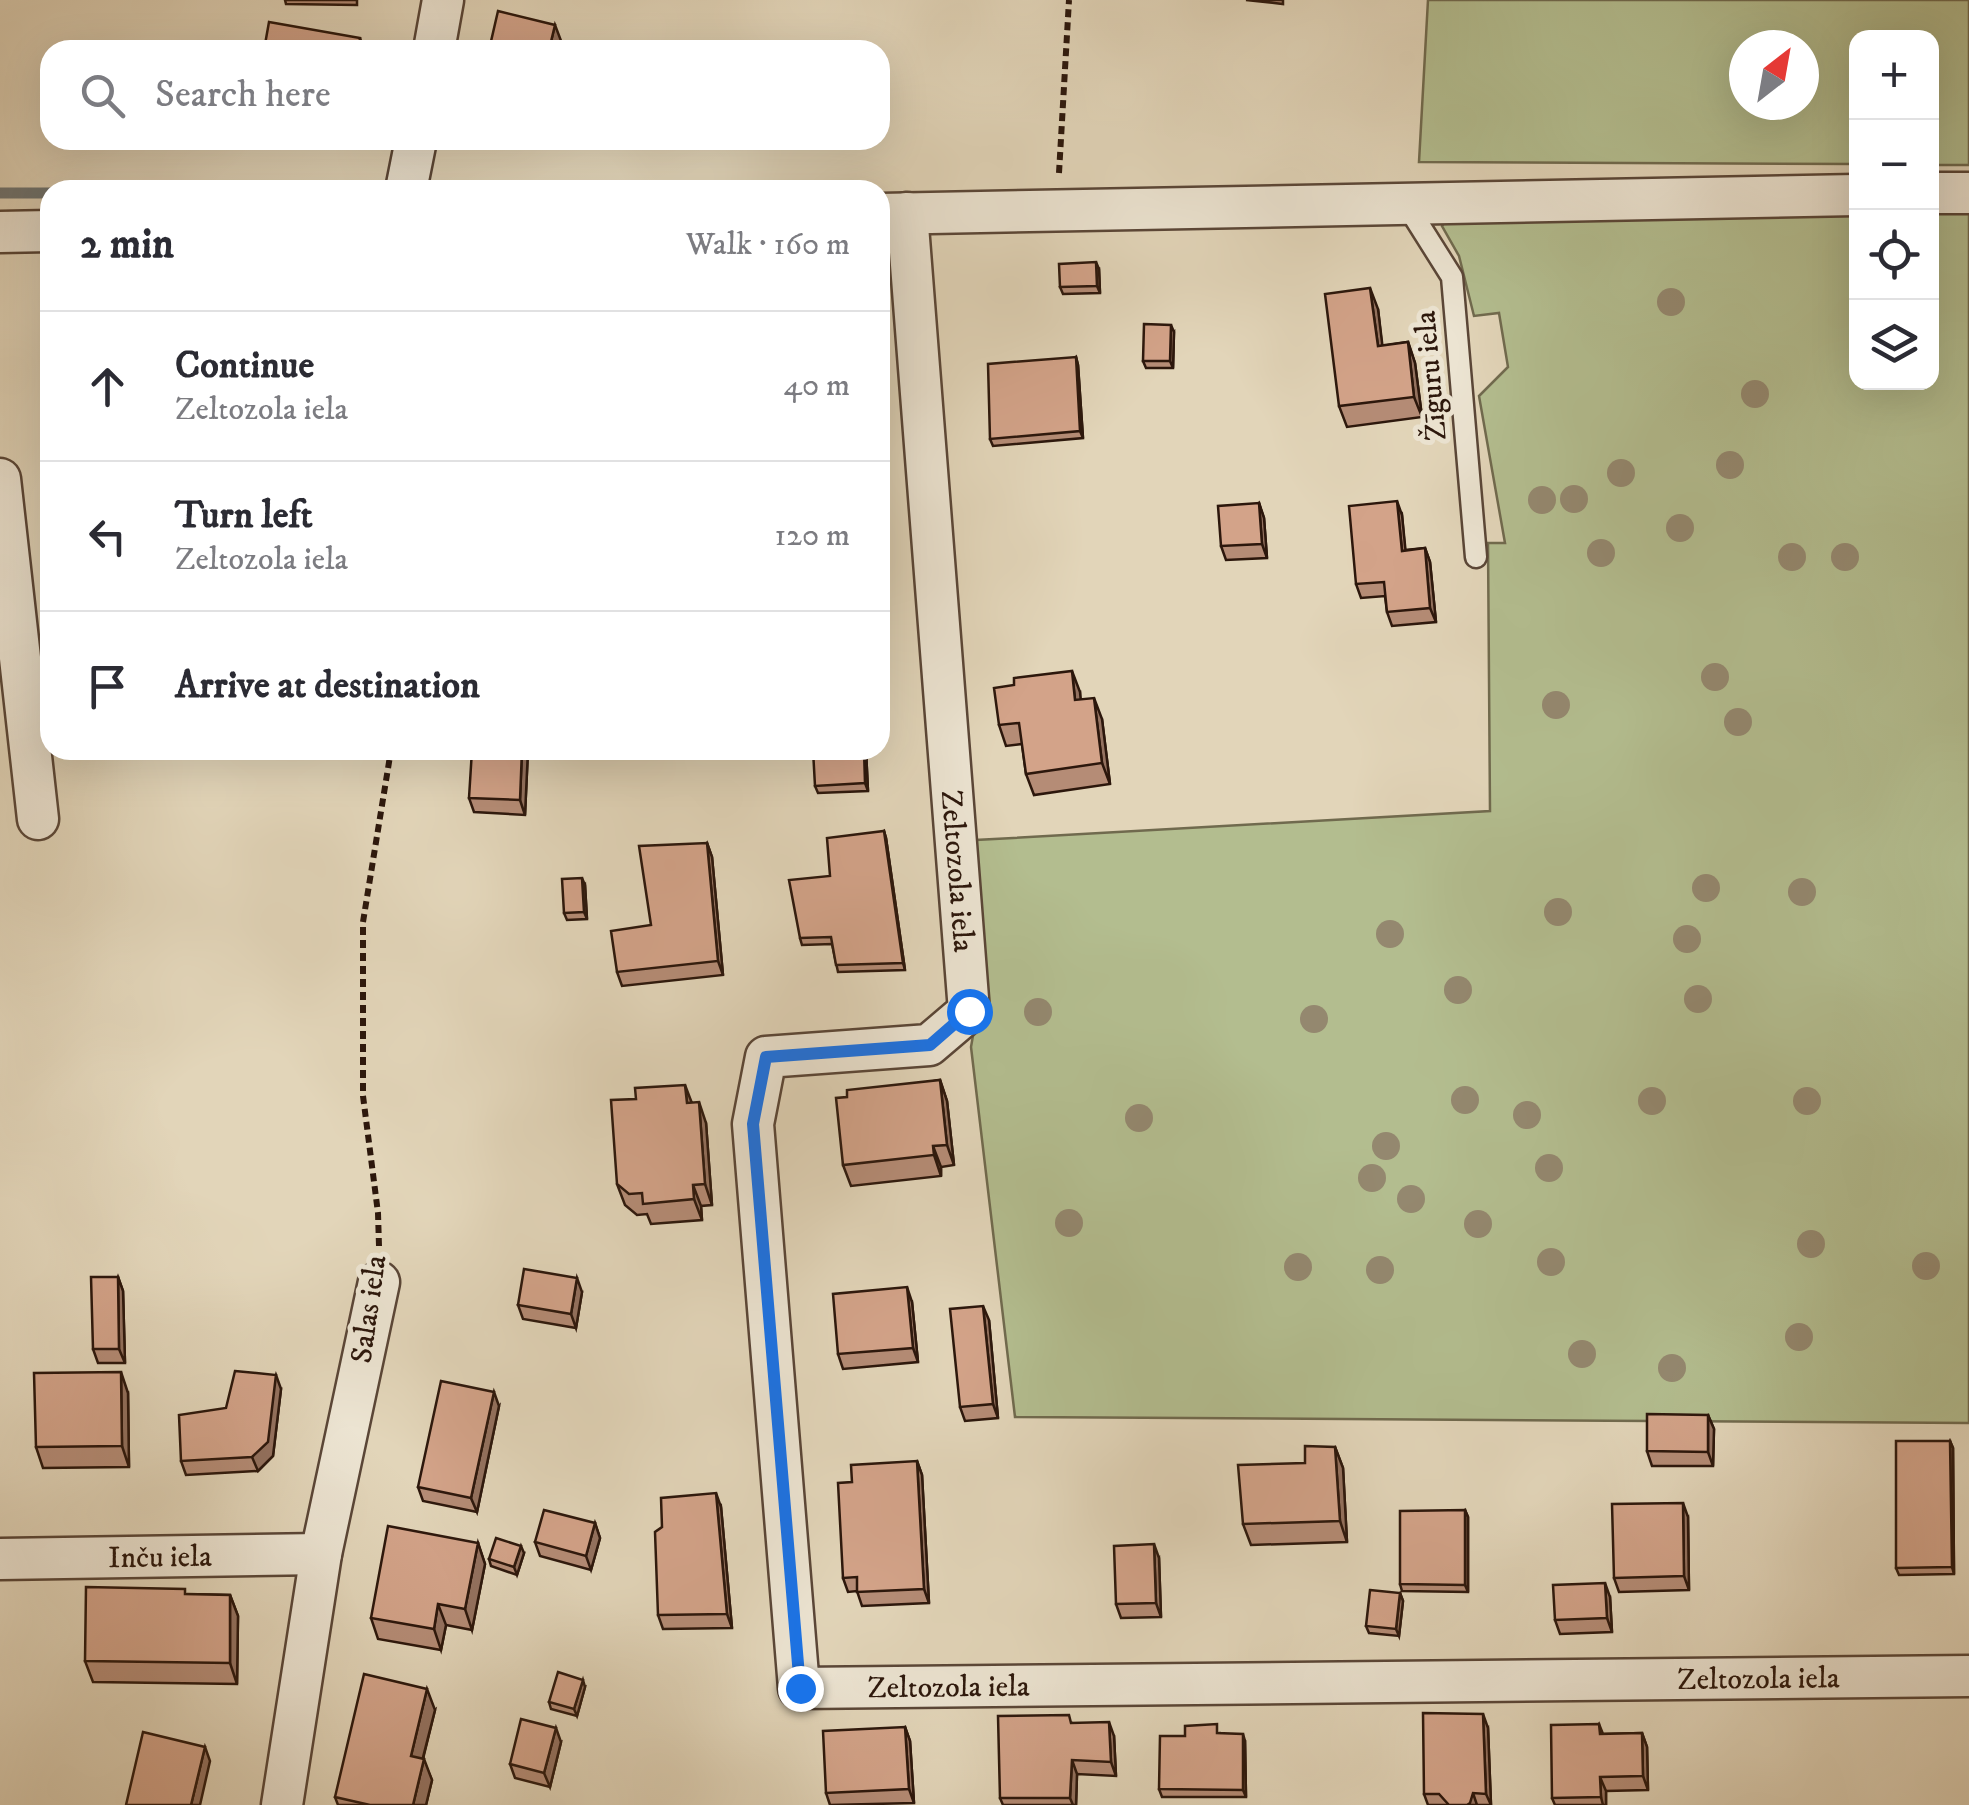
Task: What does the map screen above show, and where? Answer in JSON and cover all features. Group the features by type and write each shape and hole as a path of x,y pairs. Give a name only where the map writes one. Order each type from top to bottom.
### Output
{"street":[{"path":"436,40 444,0"},
{"path":"408,180 414,150"},
{"path":"1939,194 1969,193"},
{"path":"893,214 1849,195"},
{"name":"Zeltozola iela","path":"893,214 969,1011 930,1045 766,1057 753,1124 800,1688 1969,1676"},
{"path":"0,232 40,231"},
{"path":"0,479 38,819"},
{"name":"Salas iela","path":"282,1805 320,1554 379,1282"},
{"name":"Inču iela","path":"0,1560 320,1554"}],"lane":[{"name":"Žīguru iela","path":"1406,204 1452,277 1476,556"}],"path":[{"path":"1057,211 1068,0"},
{"name":"Salas iela","path":"379,1282 378,1213 364,1096 363,922 390,760"}],"green space":[{"path":"1428,0 1969,0 1969,165 1939,165 1939,30 1849,30 1849,164 1419,162"},
{"path":"1969,209 1969,1423 1015,1417 971,1047 981,990 976,840 1490,811 1488,543 1505,543 1479,396 1508,367 1499,313 1474,316 1459,256 1442,226 1448,218 1849,211 1849,390 1939,390 1939,210"}],"building":[{"path":"498,11 555,25 551,40 491,40"},
{"path":"269,22 360,38 360,40 266,40"},
{"path":"1096,262 1097,286 1060,287 1059,264"},
{"path":"1370,288 1378,346 1408,342 1414,397 1339,406 1325,294"},
{"path":"1144,324 1171,325 1170,361 1143,361"},
{"path":"1076,357 1080,431 990,439 988,364"},
{"path":"1397,501 1402,551 1425,548 1430,608 1387,612 1384,582 1356,584 1349,506"},
{"path":"1259,503 1262,544 1221,546 1218,506"},
{"path":"1072,671 1075,700 1094,698 1102,763 1026,774 1019,723 999,725 994,688 1014,685 1014,678"},
{"path":"471,760 522,760 520,800 469,798"},
{"path":"814,760 864,760 865,783 815,786"},
{"path":"884,831 903,963 836,965 831,937 800,938 789,880 830,876 827,838"},
{"path":"707,843 718,961 617,972 611,931 651,925 639,846"},
{"path":"582,878 584,912 564,913 562,879"},
{"path":"940,1080 947,1145 933,1146 934,1155 843,1165 836,1098 847,1097 847,1090"},
{"path":"685,1085 687,1103 699,1102 705,1184 693,1185 694,1199 643,1204 642,1193 629,1194 617,1184 611,1100 636,1099 635,1088"},
{"path":"524,1269 577,1278 571,1314 518,1305"},
{"path":"91,1277 118,1277 119,1349 93,1349"},
{"path":"907,1287 913,1348 838,1354 833,1294"},
{"path":"983,1306 993,1404 960,1407 950,1309"},
{"path":"235,1371 276,1375 268,1442 252,1457 181,1461 179,1415 226,1408"},
{"path":"121,1372 122,1446 36,1447 34,1373"},
{"path":"441,1381 494,1392 471,1498 418,1487"},
{"path":"1647,1414 1708,1415 1708,1452 1647,1451"},
{"path":"1896,1441 1950,1441 1952,1567 1896,1568"},
{"path":"1305,1446 1335,1447 1340,1521 1243,1524 1238,1465 1305,1463"},
{"path":"917,1461 924,1589 857,1592 857,1577 843,1578 838,1483 852,1482 851,1465"},
{"path":"716,1493 727,1614 658,1615 655,1532 662,1527 661,1498"},
{"path":"1683,1503 1684,1576 1614,1578 1612,1504"},
{"path":"544,1510 595,1523 586,1556 535,1542"},
{"path":"1465,1510 1465,1585 1400,1584 1400,1511"},
{"path":"388,1526 478,1543 465,1609 438,1604 434,1629 371,1618"},
{"path":"496,1538 521,1546 514,1567 489,1559"},
{"path":"1154,1544 1156,1603 1116,1604 1114,1546"},
{"path":"1605,1583 1607,1618 1555,1620 1553,1585"},
{"path":"86,1587 185,1589 185,1594 230,1595 230,1663 85,1661"},
{"path":"1370,1590 1400,1593 1396,1629 1366,1626"},
{"path":"558,1672 583,1680 574,1709 549,1702"},
{"path":"364,1674 427,1689 411,1756 424,1759 413,1805 370,1805 335,1797"},
{"path":"1423,1713 1483,1714 1486,1794 1473,1793 1467,1805 1449,1805 1439,1794 1424,1794"},
{"path":"1069,1715 1071,1723 1109,1722 1111,1762 1072,1760 1070,1798 1000,1798 998,1716"},
{"path":"521,1719 556,1728 544,1773 510,1764"},
{"path":"1217,1724 1217,1733 1243,1734 1243,1790 1159,1789 1160,1736 1185,1736 1185,1726"},
{"path":"1599,1724 1600,1734 1642,1733 1643,1776 1600,1777 1601,1797 1552,1798 1551,1725"},
{"path":"905,1727 909,1789 826,1793 823,1731"},
{"path":"143,1732 205,1747 191,1805 126,1805"}],"waterway":[{"path":"0,193 40,193"}],"route":[{"path":"800,1688 753,1124 766,1057 930,1045 969,1011"}]}
